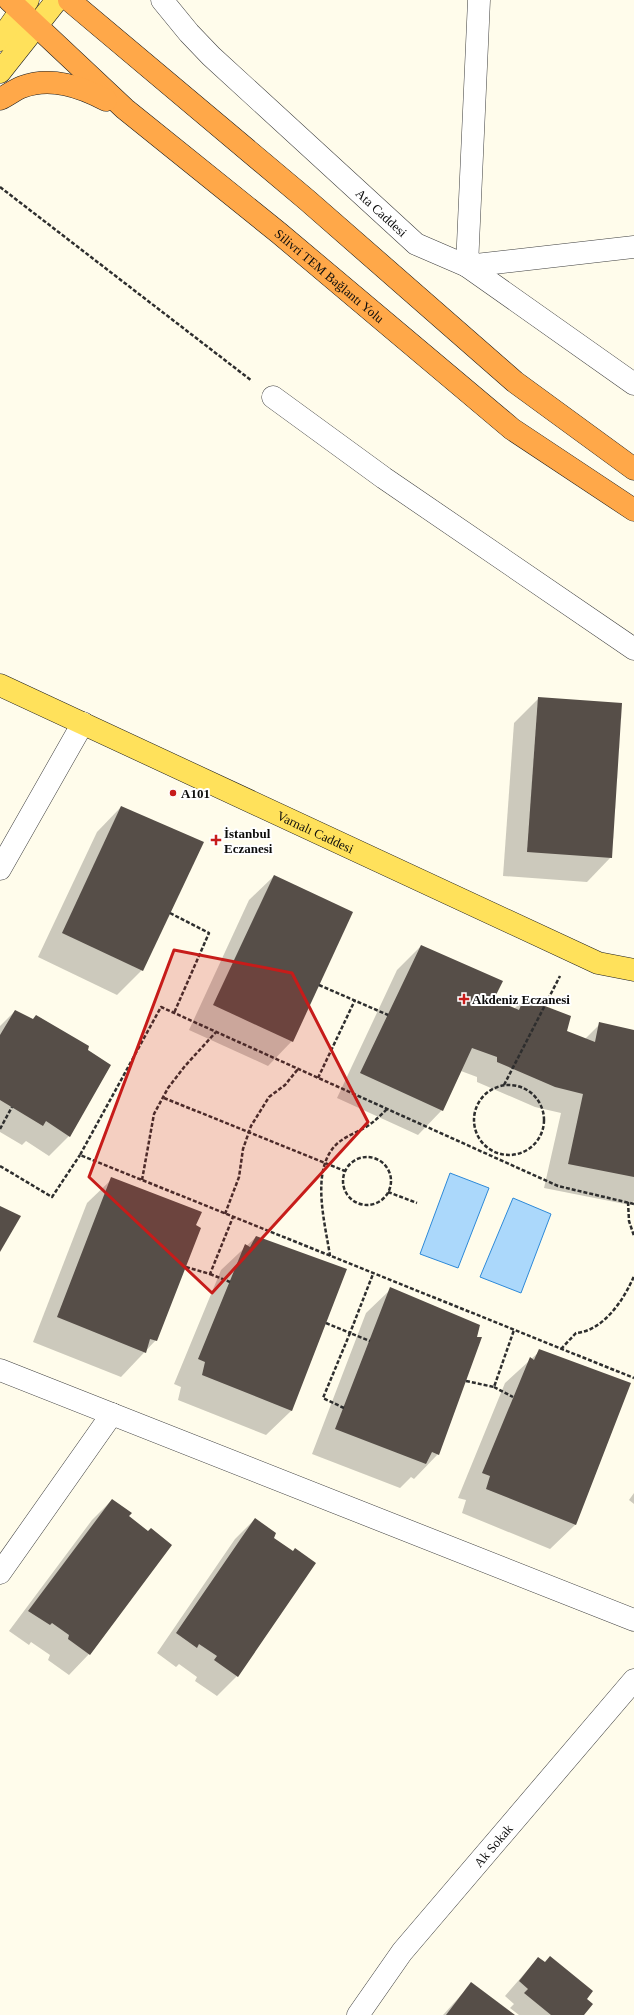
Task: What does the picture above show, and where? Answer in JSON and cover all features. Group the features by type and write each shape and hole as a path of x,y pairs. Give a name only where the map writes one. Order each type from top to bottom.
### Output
{"highway":[{"path":"69,0 306,200 515,382 634,469"},
{"name":"Silivri TEM Bağlantı Yolu","path":"19,4 36,25 124,109 279,233 512,429 634,510"},
{"path":"0,99 23,87 54,83 71,85 88,90 124,109"}],"main road":[{"path":"0,72 57,0"},
{"path":"0,40 19,4"},
{"name":"Varnalı Caddesi","path":"0,685 573,951 598,962 634,970"}],"street":[{"name":"Ata Caddesi","path":"162,0 189,33 211,56 416,244 467,266 634,384"},
{"path":"479,0 467,266 634,247"},
{"path":"273,397 384,478 634,649"},
{"path":"0,869 82,723"},
{"path":"0,1370 634,1620"},
{"path":"0,1573 112,1414"},
{"name":"Ak Sokak","path":"358,2015 402,1952 634,1680"}],"path":[{"path":"0,187 273,397"},
{"path":"170,913 209,933 174,1013"},
{"path":"504,1086 573,951"},
{"path":"319,985 388,1015"},
{"path":"318,1078 354,1000"},
{"path":"0,1166 52,1197 80,1155 161,1007 558,1186 634,1204"},
{"path":"142,1180 154,1114 164,1098 168,1088 192,1057 216,1032"},
{"path":"225,1214 239,1177 243,1149 249,1132 269,1097 285,1085 298,1069"},
{"path":"504,1086 521,1087 532,1093 539,1101 543,1111 544,1122 542,1133 528,1150 518,1154 507,1155 498,1153 486,1146 478,1136 474,1125 475,1113 479,1102 487,1093 504,1086"},
{"path":"164,1098 345,1171"},
{"path":"0,1129 12,1107"},
{"path":"330,1256 322,1207 322,1175 326,1157 338,1144 374,1122 387,1109"},
{"path":"496,1159 498,1153"},
{"path":"80,1155 634,1378"},
{"path":"364,1157 372,1158 386,1167 390,1181 388,1192 381,1201 374,1204 359,1204 347,1195 344,1188 343,1179 345,1171 356,1160 364,1157"},
{"path":"388,1192 418,1203"},
{"path":"628,1202 629,1221 634,1236"},
{"path":"210,1274 233,1217"},
{"path":"186,1267 230,1282"},
{"path":"344,1408 323,1398 373,1274"},
{"path":"561,1349 576,1333 585,1332 604,1321 630,1285 634,1276"},
{"path":"326,1323 370,1341"},
{"path":"494,1387 514,1330"},
{"path":"466,1381 494,1387 514,1397"}],"highlighted area":[{"path":"174,950 292,973 368,1122 212,1293 89,1177"}],"water":[{"path":"450,1173 489,1188 458,1268 420,1254"},
{"path":"513,1198 551,1214 521,1293 480,1277"}],"building":[{"path":"538,697 622,703 612,858 527,852"},
{"path":"121,806 204,842 143,971 62,933"},
{"path":"274,875 353,912 293,1042 213,1005"},
{"path":"421,945 503,981 494,999 519,1010 524,998 571,1016 567,1031 595,1042 599,1022 634,1030 634,1177 568,1164 583,1094 555,1087 497,1062 497,1057 472,1048 443,1111 360,1073"},
{"path":"15,1010 33,1019 36,1015 89,1046 88,1050 111,1065 70,1137 46,1121 43,1126 0,1100 0,1035"},
{"path":"111,1177 202,1212 196,1225 201,1228 157,1341 150,1339 146,1353 57,1317"},
{"path":"0,1206 21,1216 0,1252"},
{"path":"256,1236 347,1269 292,1411 202,1375 205,1362 198,1359 245,1244 250,1247"},
{"path":"390,1287 480,1325 477,1337 482,1337 439,1455 432,1452 426,1464 335,1429"},
{"path":"539,1349 631,1383 576,1525 486,1489 490,1476 482,1473 530,1357 534,1360"},
{"path":"112,1499 132,1513 129,1516 148,1531 151,1528 172,1545 90,1655 68,1639 69,1635 52,1623 50,1625 28,1611"},
{"path":"255,1518 276,1533 274,1538 293,1551 295,1548 316,1563 238,1677 214,1660 217,1656 199,1644 197,1648 176,1633"},
{"path":"550,1956 593,1991 587,1999 593,2004 584,2015 551,2015 524,1993 528,1989 519,1981 538,1957 545,1962"},
{"path":"471,1982 515,2015 446,2015"}],"place":[{"name":"A101","path":"173,793"},
{"name":"İstanbul Eczanesi","path":"216,840"},
{"name":"Akdeniz Eczanesi","path":"464,999"}]}
